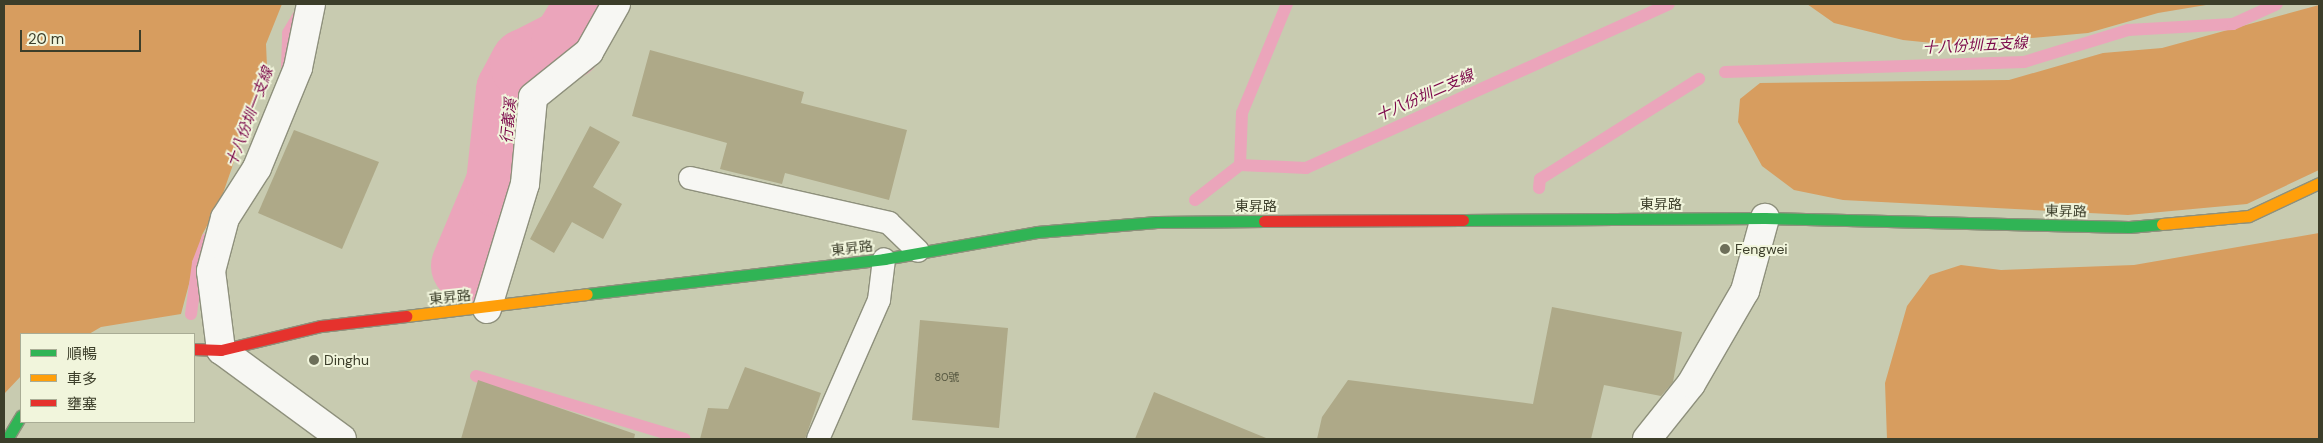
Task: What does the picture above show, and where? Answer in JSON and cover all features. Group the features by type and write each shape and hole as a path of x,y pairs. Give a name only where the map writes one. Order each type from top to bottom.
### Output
{"street":[{"path":"311,4 294,77 257,168 225,218 211,271 221,350 342,439"},
{"path":"487,308 525,184 533,97 589,52 616,4"},
{"name":"東昇路","path":"195,349 221,350 321,326 487,308 884,259 918,251 1037,232 1157,222 1765,218 2129,227 2249,216 2319,183"},
{"path":"1646,439 1691,384 1745,290 1765,218"},
{"path":"7,439 20,418"}],"lane":[{"path":"690,178 889,223 918,251"},
{"path":"818,439 879,300 884,259"}],"shaded area":[{"path":"4,4 282,4 266,44 267,67 220,202 202,235 181,314 101,327 91,333 20,333 20,377 4,394"},
{"path":"1807,4 2212,4 2158,13 2088,33 1952,45 1903,40 1834,23"},
{"path":"2319,5 2319,170 2247,204 2128,215 1843,200 1794,190 1762,166 1738,122 1740,99 1760,83 2009,80 2103,53 2162,48"},
{"path":"2319,233 2319,439 1887,439 1885,383 1907,306 1930,275 1961,265 2001,270 2134,265"}],"building":[{"path":"650,50 804,92 801,103 907,130 889,200 785,173 782,184 720,169 727,143 632,116"},
{"path":"590,126 620,142 593,187 622,204 603,239 572,222 554,253 530,239"},
{"path":"294,130 379,162 342,249 258,213"},
{"path":"1552,307 1682,332 1673,382 1661,396 1604,385 1591,439 1317,439 1322,417 1348,380 1533,404"},
{"path":"920,320 1008,328 999,428 912,420"},
{"path":"745,367 821,393 805,439 700,439 708,408 728,409"},
{"path":"478,380 635,434 634,439 461,439"},
{"path":"1154,392 1266,438 1266,439 1135,439"}],"waterway":[{"name":"行義溪","path":"467,266 502,183 512,91 526,65 567,44 592,4"},
{"path":"1240,165 1242,113 1287,4"},
{"name":"十八份圳二支線","path":"1195,200 1240,165 1306,168 1669,4"},
{"name":"十八份圳五支線","path":"1725,72 2024,62 2128,30 2233,24 2277,4"},
{"name":"十八份圳一支線","path":"287,68 288,33 300,13"},
{"name":"十八份圳五支線","path":"1539,188 1540,179 1699,79"},
{"name":"十八份圳一支線","path":"191,314 198,263 207,239"},
{"path":"476,376 685,439"}],"traffic: fast":[{"path":"1463,220 1765,218 2129,227 2162,224"},
{"path":"587,294 884,259 1037,232 1157,222 1264,221"},
{"path":"7,439 20,418"}],"traffic: slow":[{"path":"2162,224 2249,216 2319,183"},
{"path":"406,316 587,294"}],"traffic: jam":[{"path":"1264,221 1463,220"},
{"path":"195,349 221,350 321,326 406,316"}],"place":[{"name":"Fengwei","path":"1725,249"},
{"name":"Dinghu","path":"314,360"}]}
